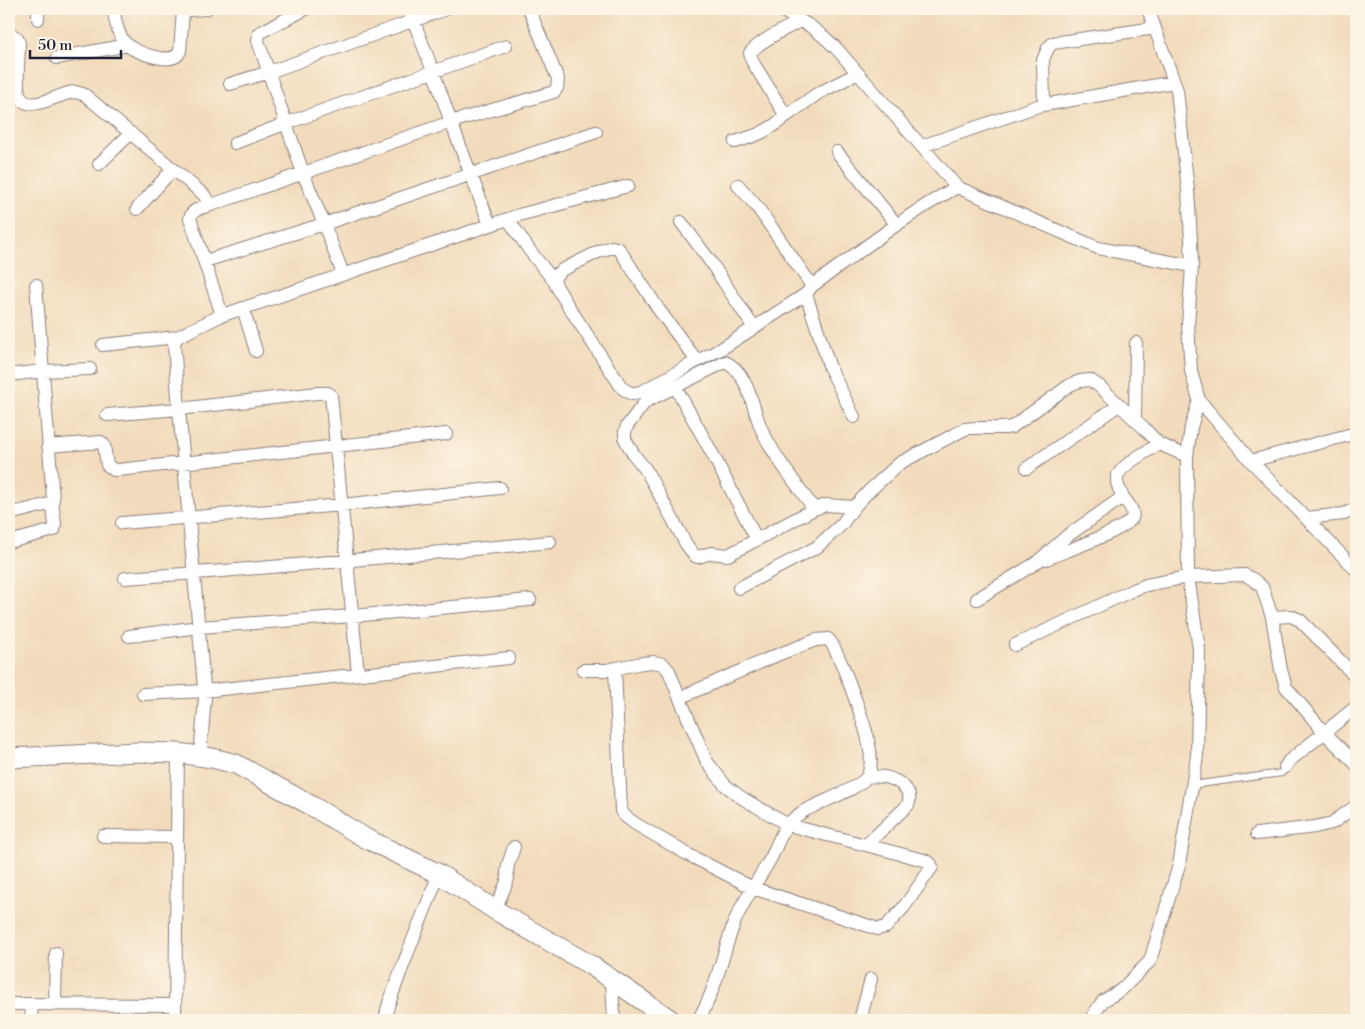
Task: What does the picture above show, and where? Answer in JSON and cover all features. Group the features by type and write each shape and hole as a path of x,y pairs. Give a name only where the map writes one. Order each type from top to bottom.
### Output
{"street":[{"path":"113,9 118,31 128,45 147,55 165,58 174,58 178,56 180,51 182,9 206,9"},
{"path":"306,9 259,33 258,42 303,173 343,274"},
{"path":"230,84 269,72 411,14 446,9"},
{"path":"220,316 221,312 190,218 194,211 451,122 554,92 557,88 558,79 529,9"},
{"path":"780,9 810,26 836,48 957,187 1098,248 1192,266"},
{"path":"1148,9 1177,90 1188,190 1192,266 1188,325 1191,371 1199,400 1251,462 1356,570"},
{"path":"411,14 490,225"},
{"path":"786,116 752,61 750,53 765,41 800,21"},
{"path":"1044,104 1044,60 1048,48 1053,43 1155,28"},
{"path":"9,35 17,38 19,43 18,82 19,94 22,100 28,104 73,92 85,95 204,195 211,205"},
{"path":"57,58 128,45"},
{"path":"235,143 286,123 506,46"},
{"path":"735,142 772,128 817,94 858,72"},
{"path":"922,146 1044,104 1174,82"},
{"path":"205,261 324,224 596,132"},
{"path":"99,164 131,133"},
{"path":"837,152 898,225"},
{"path":"137,209 173,169"},
{"path":"738,185 758,208 809,290 830,368 854,417"},
{"path":"103,345 177,337 220,316 519,215 628,186"},
{"path":"508,219 554,281 622,388 632,394 643,391 721,349 754,328 898,225 957,187"},
{"path":"681,222 710,261 754,328"},
{"path":"554,281 556,275 562,270 600,250 612,246 619,249 659,310 697,361"},
{"path":"9,542 54,530 55,524 36,285"},
{"path":"243,308 256,351"},
{"path":"177,337 174,344 204,691 200,756"},
{"path":"1135,420 1136,343"},
{"path":"814,509 762,428 746,386 733,366 725,362 645,402 627,426 625,439 634,455 646,470 694,556 698,557 711,553 728,555 826,504 854,506"},
{"path":"9,375 90,369"},
{"path":"738,588 817,547 842,524 854,506 900,463 965,429 976,427 1003,429 1012,427 1070,385 1080,381 1090,380 1099,386 1159,444 1187,456"},
{"path":"675,386 757,540"},
{"path":"107,414 330,393 337,447 358,674"},
{"path":"1094,1020 1093,1015 1103,1001 1121,990 1150,962 1179,865 1197,756 1199,649 1188,577 1187,456 1191,427 1199,400"},
{"path":"1027,468 1119,405"},
{"path":"48,446 101,442 104,445 107,465 114,470 184,464 446,434"},
{"path":"1251,462 1356,434"},
{"path":"977,599 1036,563 1103,536 1126,524 1132,518 1132,513 1129,504 1123,497 1116,477 1128,463 1159,444"},
{"path":"122,523 500,488"},
{"path":"1036,563 1067,536 1123,497"},
{"path":"9,514 52,502"},
{"path":"1306,518 1344,514 1356,509"},
{"path":"125,578 194,574 550,542"},
{"path":"1015,645 1133,590 1160,582 1188,577 1244,575 1262,587 1272,617 1281,670 1286,687 1324,732 1356,764"},
{"path":"129,636 199,628 530,600"},
{"path":"1272,617 1291,616 1300,620 1356,677"},
{"path":"680,699 777,655 816,640 828,639 832,642 838,656 864,724 870,754 868,776 862,783 804,811 788,825 736,919 716,984 698,1020"},
{"path":"142,694 204,691 509,658"},
{"path":"583,670 607,670 615,668 642,662 663,664 669,671 708,762 725,785 742,798 788,825 930,863 932,867 904,907 886,927 878,929 753,888 664,840 625,816 621,811 615,668"},
{"path":"1285,767 1289,761 1356,707"},
{"path":"9,758 138,752 178,753 236,764 365,838 439,874 495,910 592,966 671,1020"},
{"path":"175,1020 178,753"},
{"path":"866,845 908,805 910,800 910,795 906,789 898,783 883,777 868,776"},
{"path":"1257,834 1315,827 1332,822 1356,806"},
{"path":"103,836 177,837"},
{"path":"495,910 508,878 508,865 514,847"},
{"path":"385,1020 388,1006 439,874"},
{"path":"55,1005 56,953"},
{"path":"612,980 614,1020"},
{"path":"860,1020 871,980"},
{"path":"10,1004 175,1005"},
{"path":"31,1020 32,1005"}],"lane":[{"path":"1192,785 1282,773 1285,767"}]}
